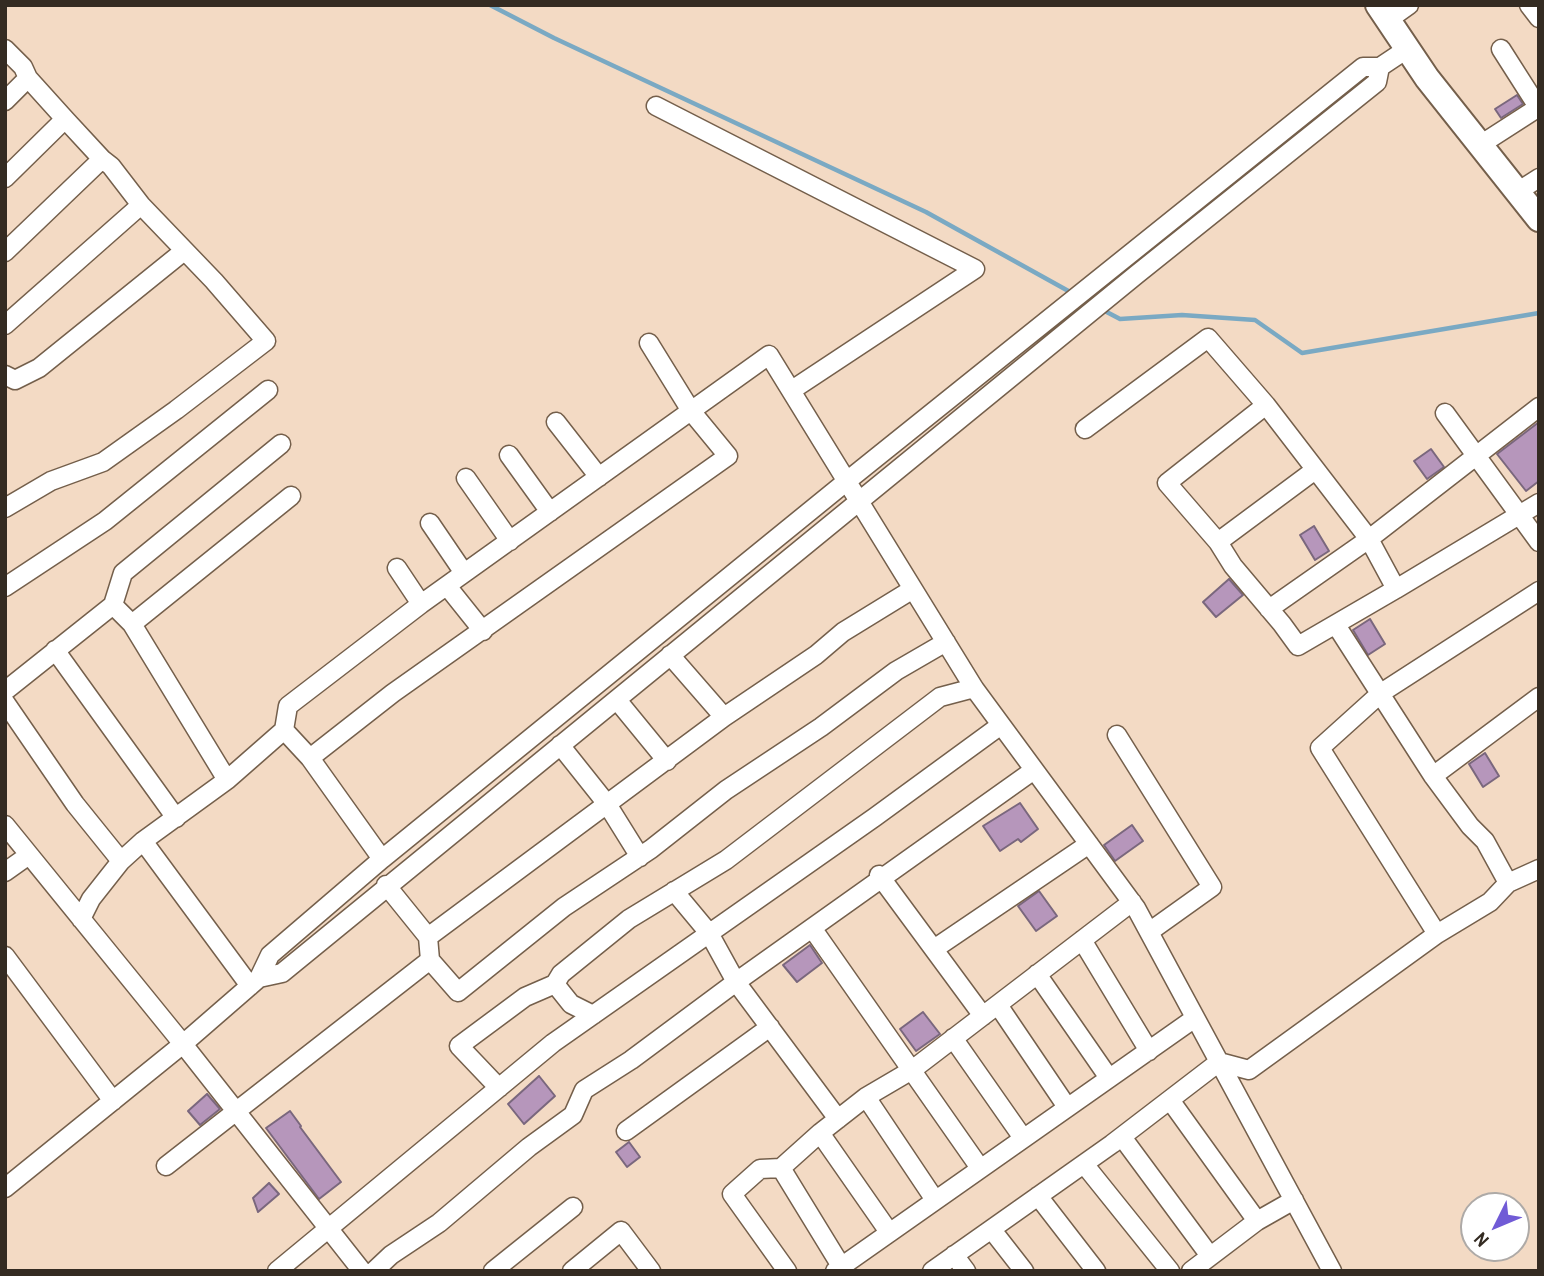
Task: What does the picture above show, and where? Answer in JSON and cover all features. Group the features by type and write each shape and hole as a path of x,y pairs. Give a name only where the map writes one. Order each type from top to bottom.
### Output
{"street":[{"path":"1409,5 1383,13 1407,49 1539,219"},
{"path":"1529,5 1539,18"},
{"path":"5,49 65,119 111,166 141,205 214,281 266,341 176,411 103,462 51,481 5,508"},
{"path":"5,1188 255,982 270,955 382,859 847,481 1363,67 1380,67 1407,49"},
{"path":"1480,145 1539,107 1501,49"},
{"path":"255,982 282,972 1377,82 1380,67"},
{"path":"5,101 28,78"},
{"path":"656,106 975,269 792,390"},
{"path":"5,178 65,119"},
{"path":"5,252 102,159"},
{"path":"1517,192 1539,178"},
{"path":"5,325 141,205"},
{"path":"5,375 15,380 39,368 184,251"},
{"path":"1085,429 1208,338 1266,405 1369,539 1396,589"},
{"path":"310,758 393,693 728,456 691,411 649,343"},
{"path":"81,919 92,899 121,861 143,841 227,779 284,730 288,706 421,604 769,355 974,688 1132,902 1332,1271"},
{"path":"5,587 106,521 268,390"},
{"path":"1266,405 1167,483 1218,542 1233,566 1298,646 1539,503"},
{"path":"1269,609 1369,539 1539,407"},
{"path":"1445,413 1539,542"},
{"path":"556,422 599,477"},
{"path":"5,691 113,605 123,573 281,444"},
{"path":"509,456 551,512"},
{"path":"1218,542 1315,470"},
{"path":"466,478 510,541"},
{"path":"132,624 291,496"},
{"path":"430,523 464,573"},
{"path":"397,568 421,604"},
{"path":"447,586 483,631"},
{"path":"428,937 724,718 816,655 843,632 913,589"},
{"path":"1437,934 1320,748 1381,693 1539,591"},
{"path":"113,605 132,624 227,779"},
{"path":"1336,625 1433,776 1470,826 1485,841 1508,883"},
{"path":"386,885 428,937 430,960 458,992 564,907 640,857 726,790 821,727 896,671 946,642"},
{"path":"55,650 176,818"},
{"path":"670,655 724,718"},
{"path":"499,1088 459,1046 525,997 555,984 561,974 629,919 726,860 940,697 974,688"},
{"path":"1433,776 1539,697"},
{"path":"617,700 667,761"},
{"path":"5,702 75,804 121,861"},
{"path":"277,1271 553,1043 1001,725"},
{"path":"284,730 310,758 382,859"},
{"path":"1117,735 1212,887 1149,932"},
{"path":"560,745 607,804 640,857"},
{"path":"374,1271 391,1255 439,1223 529,1147 573,1115 584,1090 631,1060 881,877 1034,770"},
{"path":"5,825 183,1044 362,1271"},
{"path":"143,841 255,982"},
{"path":"934,949 1089,844"},
{"path":"5,872 29,855"},
{"path":"1219,1062 1249,1070 1437,934 1490,902 1508,883 1539,869"},
{"path":"881,877 983,1016"},
{"path":"674,891 709,933 736,982 838,1119"},
{"path":"787,1271 732,1194 760,1169 781,1168 820,1132 866,1097 912,1070 1132,902"},
{"path":"812,928 980,1168"},
{"path":"1082,940 1149,1051"},
{"path":"5,956 113,1101"},
{"path":"166,1166 430,960"},
{"path":"1037,974 1109,1078"},
{"path":"555,984 571,1003 593,1015"},
{"path":"998,1005 1067,1107"},
{"path":"781,1168 838,1268 1195,1018"},
{"path":"625,1131 770,1027"},
{"path":"953,1038 1023,1138"},
{"path":"932,1271 1122,1137 1219,1062"},
{"path":"866,1097 935,1200"},
{"path":"1170,1100 1257,1222"},
{"path":"820,1132 889,1232"},
{"path":"1122,1137 1210,1256"},
{"path":"1084,1164 1170,1271"},
{"path":"1038,1196 1096,1271"},
{"path":"1191,1271 1257,1222 1294,1200"},
{"path":"493,1271 573,1207"},
{"path":"992,1230 1024,1271"},
{"path":"572,1271 621,1231 651,1271"},
{"path":"954,1255 966,1271"}],"building":[{"path":"1517,95 1523,104 1501,118 1495,109"},
{"path":"1539,422 1539,481 1526,491 1497,454"},
{"path":"1431,449 1444,467 1427,479 1414,461"},
{"path":"1314,526 1329,551 1315,560 1300,535"},
{"path":"1229,579 1243,595 1216,617 1203,602"},
{"path":"1370,619 1385,644 1368,655 1353,630"},
{"path":"1485,753 1499,776 1483,787 1469,764"},
{"path":"1020,803 1038,829 1021,842 1018,839 1000,851 983,826"},
{"path":"1132,825 1143,841 1115,861 1104,845"},
{"path":"1039,891 1057,916 1036,931 1018,906"},
{"path":"810,945 822,963 797,982 783,965"},
{"path":"923,1012 940,1034 916,1051 900,1029"},
{"path":"539,1076 555,1096 524,1124 508,1104"},
{"path":"207,1094 220,1109 200,1125 188,1111"},
{"path":"290,1111 341,1182 319,1199 266,1128"},
{"path":"629,1142 640,1157 627,1167 616,1152"},
{"path":"269,1183 279,1194 258,1212 253,1198"}],"waterway":[{"path":"490,5 554,38 926,212 1072,293"},
{"path":"1101,309 1120,319 1182,315 1255,320 1302,353 1539,313"}]}
